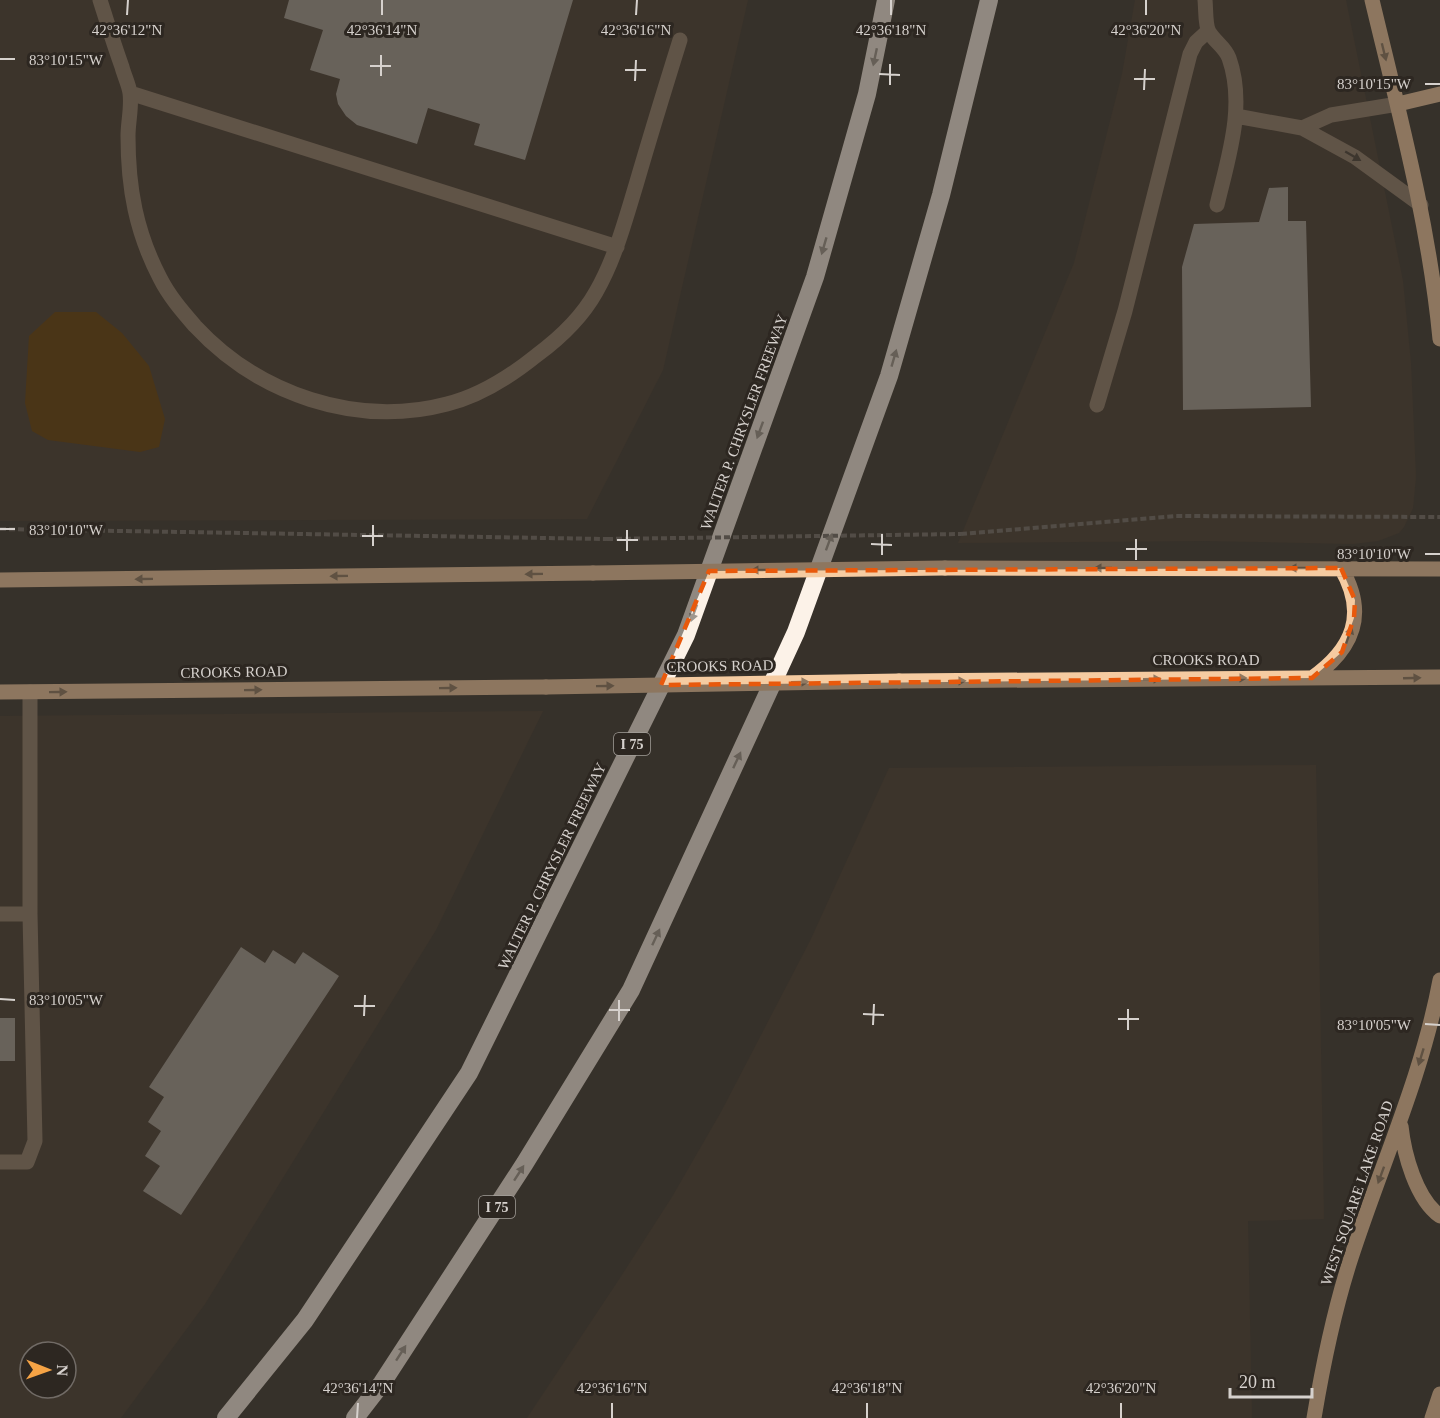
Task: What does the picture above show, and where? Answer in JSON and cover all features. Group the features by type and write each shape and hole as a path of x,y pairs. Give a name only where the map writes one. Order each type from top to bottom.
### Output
{"highway":[{"name":"WALTER P. CHRYSLER FREEWAY","path":"226,1418 305,1320 469,1073 686,635 815,277 867,94 886,0"},
{"name":"I 75","path":"355,1418 382,1383 525,1163 631,990 796,632 889,376 941,195 988,0"}],"main road":[{"path":"1372,0 1421,204 1440,339"},
{"path":"1398,104 1440,94"},
{"path":"0,580 945,568 1440,569"},
{"path":"1312,678 1342,652 1350,636 1355,600 1350,583 1341,568"},
{"name":"CROOKS ROAD","path":"0,692 1440,677"},
{"name":"WEST SQUARE LAKE ROAD","path":"1314,1418 1329,1340 1348,1269 1424,1050 1440,980"},
{"path":"1401,1120 1408,1164 1424,1196 1434,1212 1440,1216"},
{"path":"1431,1418 1440,1394"}],"lane":[{"path":"100,0 130,93 129,172 135,213 148,252 161,280 181,310 222,352 265,380 296,395 349,410 381,412 429,409 451,404 477,393 525,365 573,323 596,293 617,247 680,40"},
{"path":"1205,0 1208,31 1229,57 1235,91 1236,116 1217,205"},
{"path":"1097,405 1127,301 1190,54 1196,42 1208,31"},
{"path":"130,93 617,247"},
{"path":"1302,128 1331,115 1398,104"},
{"path":"1236,116 1302,128 1355,157 1421,204"},
{"path":"0,1162 27,1162 35,1141 30,914 30,692"},
{"path":"0,914 30,914"}],"path":[{"path":"0,529 607,539 961,534 1176,516 1440,517"}],"highlighted area":[{"path":"1341,568 1355,600 1354,618 1342,652 1312,678 661,685 709,571"}],"shaded area":[{"path":"0,0 748,0 663,370 587,519 0,521"},
{"path":"1135,0 1346,0 1403,281 1411,363 1416,477 1413,508 1399,533 1378,541 1353,544 1205,541 958,543 1074,263 1122,74"},
{"path":"55,312 96,312 122,333 149,366 165,419 159,447 140,452 48,440 32,431 25,403 29,336"},
{"path":"543,711 436,930 205,1304 121,1418 0,1418 0,716"},
{"path":"1316,765 1324,1219 1248,1221 1252,1418 527,1418 672,1197 721,1112 810,941 889,768"}],"building":[{"path":"289,0 573,0 525,160 474,145 480,124 428,108 417,144 357,125 346,116 338,104 336,94 340,79 310,70 323,30 284,18"},
{"path":"1288,187 1288,221 1306,221 1311,407 1183,410 1182,267 1194,224 1259,222 1269,188"},
{"path":"241,947 265,963 273,950 295,964 303,952 339,976 181,1215 143,1191 160,1166 145,1156 161,1131 148,1122 164,1097 149,1087"},
{"path":"0,1018 15,1018 15,1061 0,1061"}]}
